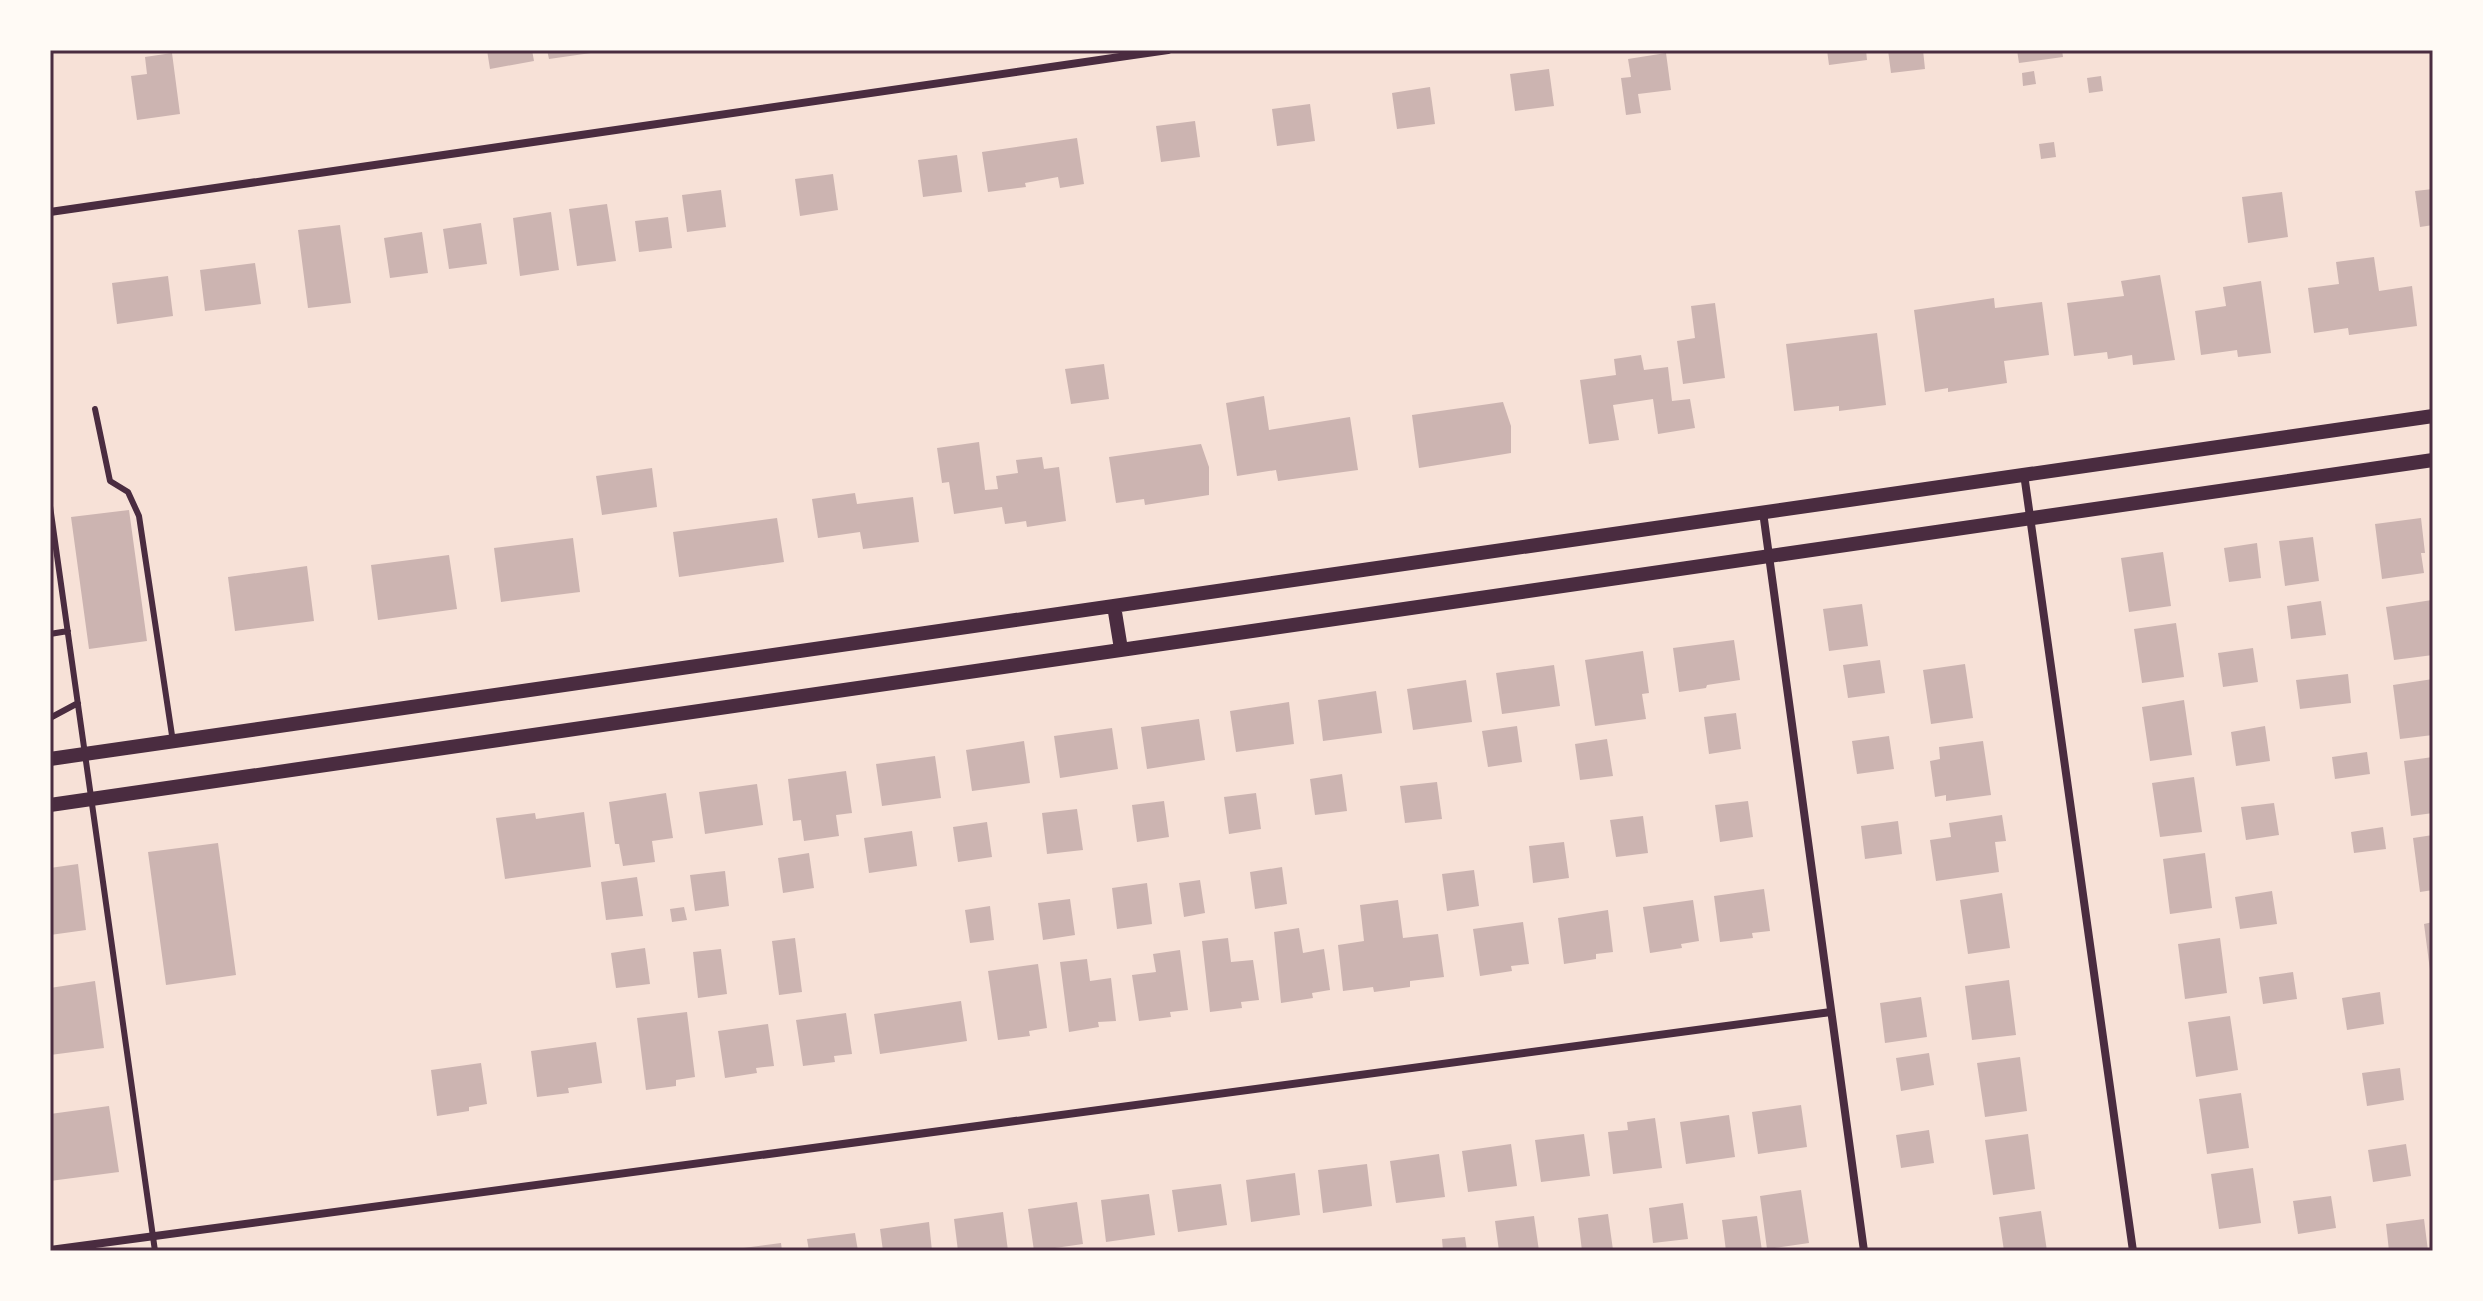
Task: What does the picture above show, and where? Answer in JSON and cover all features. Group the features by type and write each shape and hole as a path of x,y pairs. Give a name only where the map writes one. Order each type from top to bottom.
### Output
{"street":[{"path":"50,212 1168,50"},
{"path":"50,759 2433,416"},
{"path":"50,805 2433,460"},
{"path":"2024,474 2133,1251"},
{"path":"1763,512 1864,1251"},
{"path":"1114,606 1121,649"},
{"path":"50,1250 1831,1012"}],"lane":[{"path":"95,409 110,481 128,492 139,516 173,742"},
{"path":"50,506 155,1251"},
{"path":"50,634 68,631"},
{"path":"50,718 78,703"}],"building":[{"path":"487,50 532,50 534,61 490,69"},
{"path":"547,50 598,50 598,52 549,59"},
{"path":"1827,50 1866,50 1867,60 1829,65"},
{"path":"1888,50 1923,50 1925,69 1891,73"},
{"path":"2017,50 2062,50 2063,57 2019,63"},
{"path":"172,53 180,114 137,120 131,76 147,74 145,57"},
{"path":"1666,53 1671,90 1638,94 1641,113 1626,115 1621,78 1631,77 1628,59"},
{"path":"1549,69 1554,106 1515,111 1510,74"},
{"path":"2034,71 2036,84 2023,86 2022,73"},
{"path":"2101,76 2103,91 2089,93 2087,78"},
{"path":"1430,87 1435,124 1397,129 1392,93"},
{"path":"1310,104 1315,141 1277,146 1272,109"},
{"path":"1195,121 1200,157 1161,162 1156,126"},
{"path":"1077,138 1084,184 1060,188 1058,177 1025,183 1026,187 988,192 982,152"},
{"path":"2054,142 2056,157 2041,159 2039,144"},
{"path":"957,155 962,192 923,197 918,160"},
{"path":"833,174 838,210 800,216 795,179"},
{"path":"2433,189 2433,225 2420,227 2415,191"},
{"path":"721,190 726,227 687,232 682,195"},
{"path":"2282,192 2288,237 2248,243 2242,197"},
{"path":"607,204 616,261 577,266 569,209"},
{"path":"551,212 559,270 520,276 513,218"},
{"path":"668,217 672,248 639,252 635,221"},
{"path":"481,223 487,264 449,269 443,229"},
{"path":"340,225 351,303 308,308 298,230"},
{"path":"422,232 428,273 390,278 384,238"},
{"path":"2374,257 2379,291 2412,286 2417,326 2349,335 2348,328 2314,333 2308,288 2339,284 2336,262"},
{"path":"255,263 261,304 205,311 200,270"},
{"path":"2160,275 2175,360 2133,365 2132,355 2108,359 2107,352 2074,356 2067,303 2124,296 2121,281"},
{"path":"168,276 173,316 117,324 112,283"},
{"path":"2261,281 2271,353 2238,357 2237,350 2201,355 2195,311 2226,306 2223,287"},
{"path":"1994,298 1995,308 2042,302 2049,355 2004,361 2007,383 1948,392 1948,388 1925,392 1914,310"},
{"path":"1715,303 1725,378 1683,384 1677,341 1695,338 1691,306"},
{"path":"1877,333 1886,405 1839,411 1839,406 1794,411 1786,344"},
{"path":"1641,355 1644,370 1668,367 1672,401 1690,399 1695,428 1658,434 1653,399 1613,405 1619,440 1589,444 1580,380 1616,375 1614,359"},
{"path":"1104,364 1109,399 1071,404 1065,369"},
{"path":"1264,396 1269,430 1350,417 1358,470 1278,481 1276,470 1237,476 1226,403"},
{"path":"1503,402 1511,426 1511,453 1419,468 1412,415"},
{"path":"979,442 985,490 998,489 996,476 1018,473 1016,460 1042,457 1044,469 1059,467 1066,521 1027,527 1026,521 1005,524 1002,507 954,514 949,482 942,483 937,448"},
{"path":"1201,444 1209,467 1209,495 1145,505 1144,499 1116,503 1109,457"},
{"path":"652,468 657,507 602,515 596,476"},
{"path":"855,493 857,504 913,497 919,542 863,549 860,532 818,538 812,499"},
{"path":"129,510 147,641 89,649 71,517"},
{"path":"777,518 784,562 679,577 673,532"},
{"path":"2421,518 2424,573 2382,579 2375,524"},
{"path":"2313,537 2319,581 2285,586 2279,541"},
{"path":"573,538 580,592 501,602 494,548"},
{"path":"2257,543 2261,578 2229,582 2224,548"},
{"path":"2163,552 2171,606 2129,612 2121,558"},
{"path":"449,555 457,609 378,620 371,565"},
{"path":"307,566 314,621 235,631 228,577"},
{"path":"2432,600 2433,655 2394,660 2386,607"},
{"path":"2321,601 2326,635 2291,639 2287,606"},
{"path":"1862,604 1868,646 1829,651 1823,609"},
{"path":"2176,623 2184,677 2142,683 2134,629"},
{"path":"1734,640 1740,680 1679,692 1673,648"},
{"path":"2253,648 2258,682 2223,687 2218,653"},
{"path":"1643,651 1649,693 1642,694 1646,719 1595,726 1585,660"},
{"path":"1880,660 1885,693 1848,698 1843,665"},
{"path":"1965,664 1973,718 1931,724 1923,670"},
{"path":"1554,665 1560,706 1502,714 1496,673"},
{"path":"2348,674 2351,703 2300,709 2296,680"},
{"path":"2433,679 2433,735 2400,739 2393,685"},
{"path":"1466,680 1472,722 1413,730 1407,689"},
{"path":"1376,691 1382,733 1323,741 1318,700"},
{"path":"2184,700 2192,755 2150,761 2142,707"},
{"path":"1289,702 1294,744 1236,752 1230,711"},
{"path":"1736,713 1741,749 1709,754 1704,717"},
{"path":"1199,719 1205,760 1147,769 1141,727"},
{"path":"1517,726 1522,762 1488,767 1482,731"},
{"path":"2265,726 2270,761 2236,766 2231,732"},
{"path":"1112,728 1118,769 1060,778 1054,736"},
{"path":"1889,736 1894,769 1857,774 1852,741"},
{"path":"1607,739 1613,776 1580,780 1575,744"},
{"path":"1024,741 1030,783 972,791 966,750"},
{"path":"1983,741 1991,795 1946,801 1946,795 1935,797 1930,761 1940,759 1939,747"},
{"path":"2367,752 2370,774 2335,779 2332,757"},
{"path":"935,756 941,798 882,806 876,764"},
{"path":"2433,757 2433,813 2411,816 2404,761"},
{"path":"846,771 852,813 836,815 839,836 804,841 801,820 793,821 788,779"},
{"path":"1342,774 1347,811 1315,815 1310,779"},
{"path":"2194,777 2202,832 2160,837 2152,783"},
{"path":"1437,782 1442,819 1405,823 1400,786"},
{"path":"757,784 763,825 705,834 699,792"},
{"path":"666,793 673,838 652,841 655,862 623,866 619,844 615,844 609,802"},
{"path":"1256,793 1261,829 1229,834 1224,797"},
{"path":"1164,801 1169,837 1137,842 1132,805"},
{"path":"1748,801 1753,837 1720,842 1715,805"},
{"path":"2274,803 2279,835 2246,840 2241,807"},
{"path":"1077,809 1083,850 1047,854 1042,813"},
{"path":"584,812 591,867 505,879 496,818 535,813 536,819"},
{"path":"2002,815 2006,841 1995,842 1999,872 1936,881 1930,840 1951,837 1949,823"},
{"path":"1643,816 1648,853 1616,857 1610,820"},
{"path":"1898,821 1902,854 1865,859 1861,826"},
{"path":"987,822 992,857 958,862 953,827"},
{"path":"2383,827 2386,849 2354,853 2351,832"},
{"path":"912,831 917,866 869,873 864,838"},
{"path":"2433,835 2433,890 2420,892 2413,838"},
{"path":"1564,842 1569,878 1533,883 1529,846"},
{"path":"218,843 236,975 166,985 148,852"},
{"path":"809,853 814,888 783,893 778,858"},
{"path":"2205,853 2212,908 2170,914 2163,859"},
{"path":"78,864 86,930 50,935 50,868"},
{"path":"1282,867 1287,904 1255,909 1250,872"},
{"path":"1474,870 1479,906 1447,911 1442,874"},
{"path":"725,871 729,906 695,911 690,875"},
{"path":"637,877 643,916 606,920 601,882"},
{"path":"1200,880 1205,913 1184,917 1179,883"},
{"path":"1147,883 1152,924 1117,929 1112,888"},
{"path":"1764,889 1770,931 1752,933 1753,938 1720,942 1714,896"},
{"path":"2272,891 2277,924 2240,929 2235,897"},
{"path":"2002,893 2010,948 1968,954 1960,900"},
{"path":"1070,899 1075,935 1043,940 1038,903"},
{"path":"1398,900 1403,938 1438,934 1444,977 1410,981 1410,987 1374,992 1373,987 1343,991 1338,945 1364,941 1360,905"},
{"path":"1693,900 1699,941 1681,944 1682,948 1650,953 1643,907"},
{"path":"990,906 994,940 970,943 965,910"},
{"path":"684,907 687,920 672,922 670,909"},
{"path":"1608,910 1613,952 1596,954 1596,959 1564,964 1558,918"},
{"path":"1523,922 1529,964 1511,966 1512,971 1480,976 1473,929"},
{"path":"2433,922 2433,978 2431,978 2424,924"},
{"path":"1299,928 1303,953 1324,949 1330,990 1312,993 1313,998 1281,1003 1274,932"},
{"path":"795,938 802,992 779,995 772,941"},
{"path":"1228,938 1231,962 1253,960 1259,1000 1241,1002 1242,1008 1210,1012 1202,941"},
{"path":"2220,938 2227,993 2185,999 2178,944"},
{"path":"645,948 650,984 616,988 611,953"},
{"path":"721,949 727,994 698,998 693,952"},
{"path":"1180,950 1188,1010 1170,1012 1171,1017 1139,1021 1132,975 1156,972 1153,954"},
{"path":"1087,959 1090,981 1111,978 1116,1021 1098,1022 1099,1027 1069,1032 1060,962"},
{"path":"1038,964 1047,1028 1029,1031 1030,1036 998,1040 988,971"},
{"path":"2293,972 2297,999 2263,1004 2259,977"},
{"path":"2009,980 2016,1035 1972,1040 1965,986"},
{"path":"95,981 104,1048 50,1055 50,988"},
{"path":"2380,992 2384,1024 2347,1030 2342,998"},
{"path":"1921,997 1927,1037 1885,1043 1880,1003"},
{"path":"961,1001 967,1041 880,1054 874,1014"},
{"path":"687,1012 695,1077 676,1080 676,1086 646,1090 637,1018"},
{"path":"846,1013 852,1054 834,1056 835,1062 803,1066 796,1020"},
{"path":"2230,1016 2238,1070 2196,1077 2188,1022"},
{"path":"768,1024 774,1066 756,1068 757,1073 725,1078 718,1031"},
{"path":"596,1042 602,1083 568,1088 569,1093 537,1097 531,1051"},
{"path":"1929,1053 1934,1085 1901,1091 1896,1058"},
{"path":"2020,1057 2027,1111 1985,1117 1977,1063"},
{"path":"481,1063 487,1104 469,1107 469,1111 437,1116 431,1070"},
{"path":"2400,1068 2404,1100 2367,1106 2362,1073"},
{"path":"2241,1093 2249,1148 2207,1154 2199,1099"},
{"path":"1801,1105 1807,1147 1758,1154 1752,1112"},
{"path":"109,1106 119,1172 50,1181 50,1114"},
{"path":"1729,1115 1735,1157 1686,1164 1680,1122"},
{"path":"1655,1118 1662,1168 1613,1174 1608,1132 1628,1130 1627,1122"},
{"path":"1929,1130 1934,1163 1901,1168 1896,1135"},
{"path":"1584,1134 1590,1176 1541,1182 1535,1140"},
{"path":"2028,1134 2035,1189 1993,1195 1985,1140"},
{"path":"1511,1144 1517,1186 1468,1192 1462,1151"},
{"path":"2406,1144 2411,1176 2373,1182 2368,1150"},
{"path":"1439,1154 1445,1197 1396,1203 1390,1161"},
{"path":"1367,1164 1372,1206 1323,1213 1318,1170"},
{"path":"2253,1168 2261,1223 2219,1229 2211,1174"},
{"path":"1295,1173 1300,1215 1251,1222 1246,1180"},
{"path":"1221,1184 1227,1225 1178,1232 1172,1190"},
{"path":"1801,1190 1809,1243 1767,1249 1760,1196"},
{"path":"1149,1194 1155,1235 1106,1242 1101,1200"},
{"path":"2331,1196 2336,1228 2298,1234 2293,1201"},
{"path":"1077,1202 1083,1244 1034,1251 1028,1209"},
{"path":"1683,1203 1688,1239 1653,1243 1649,1208"},
{"path":"2041,1211 2047,1251 2004,1251 1999,1217"},
{"path":"1003,1212 1008,1251 958,1251 954,1219"},
{"path":"1608,1214 1613,1250 1582,1251 1578,1218"},
{"path":"1534,1216 1539,1251 1499,1251 1495,1221"},
{"path":"1757,1216 1762,1251 1726,1251 1722,1220"},
{"path":"2424,1219 2428,1251 2389,1251 2386,1224"},
{"path":"929,1222 932,1251 883,1251 880,1229"},
{"path":"855,1233 858,1251 809,1251 807,1239"},
{"path":"1465,1237 1467,1251 1443,1251 1442,1239"},
{"path":"781,1243 782,1251 736,1251 736,1249"}]}
